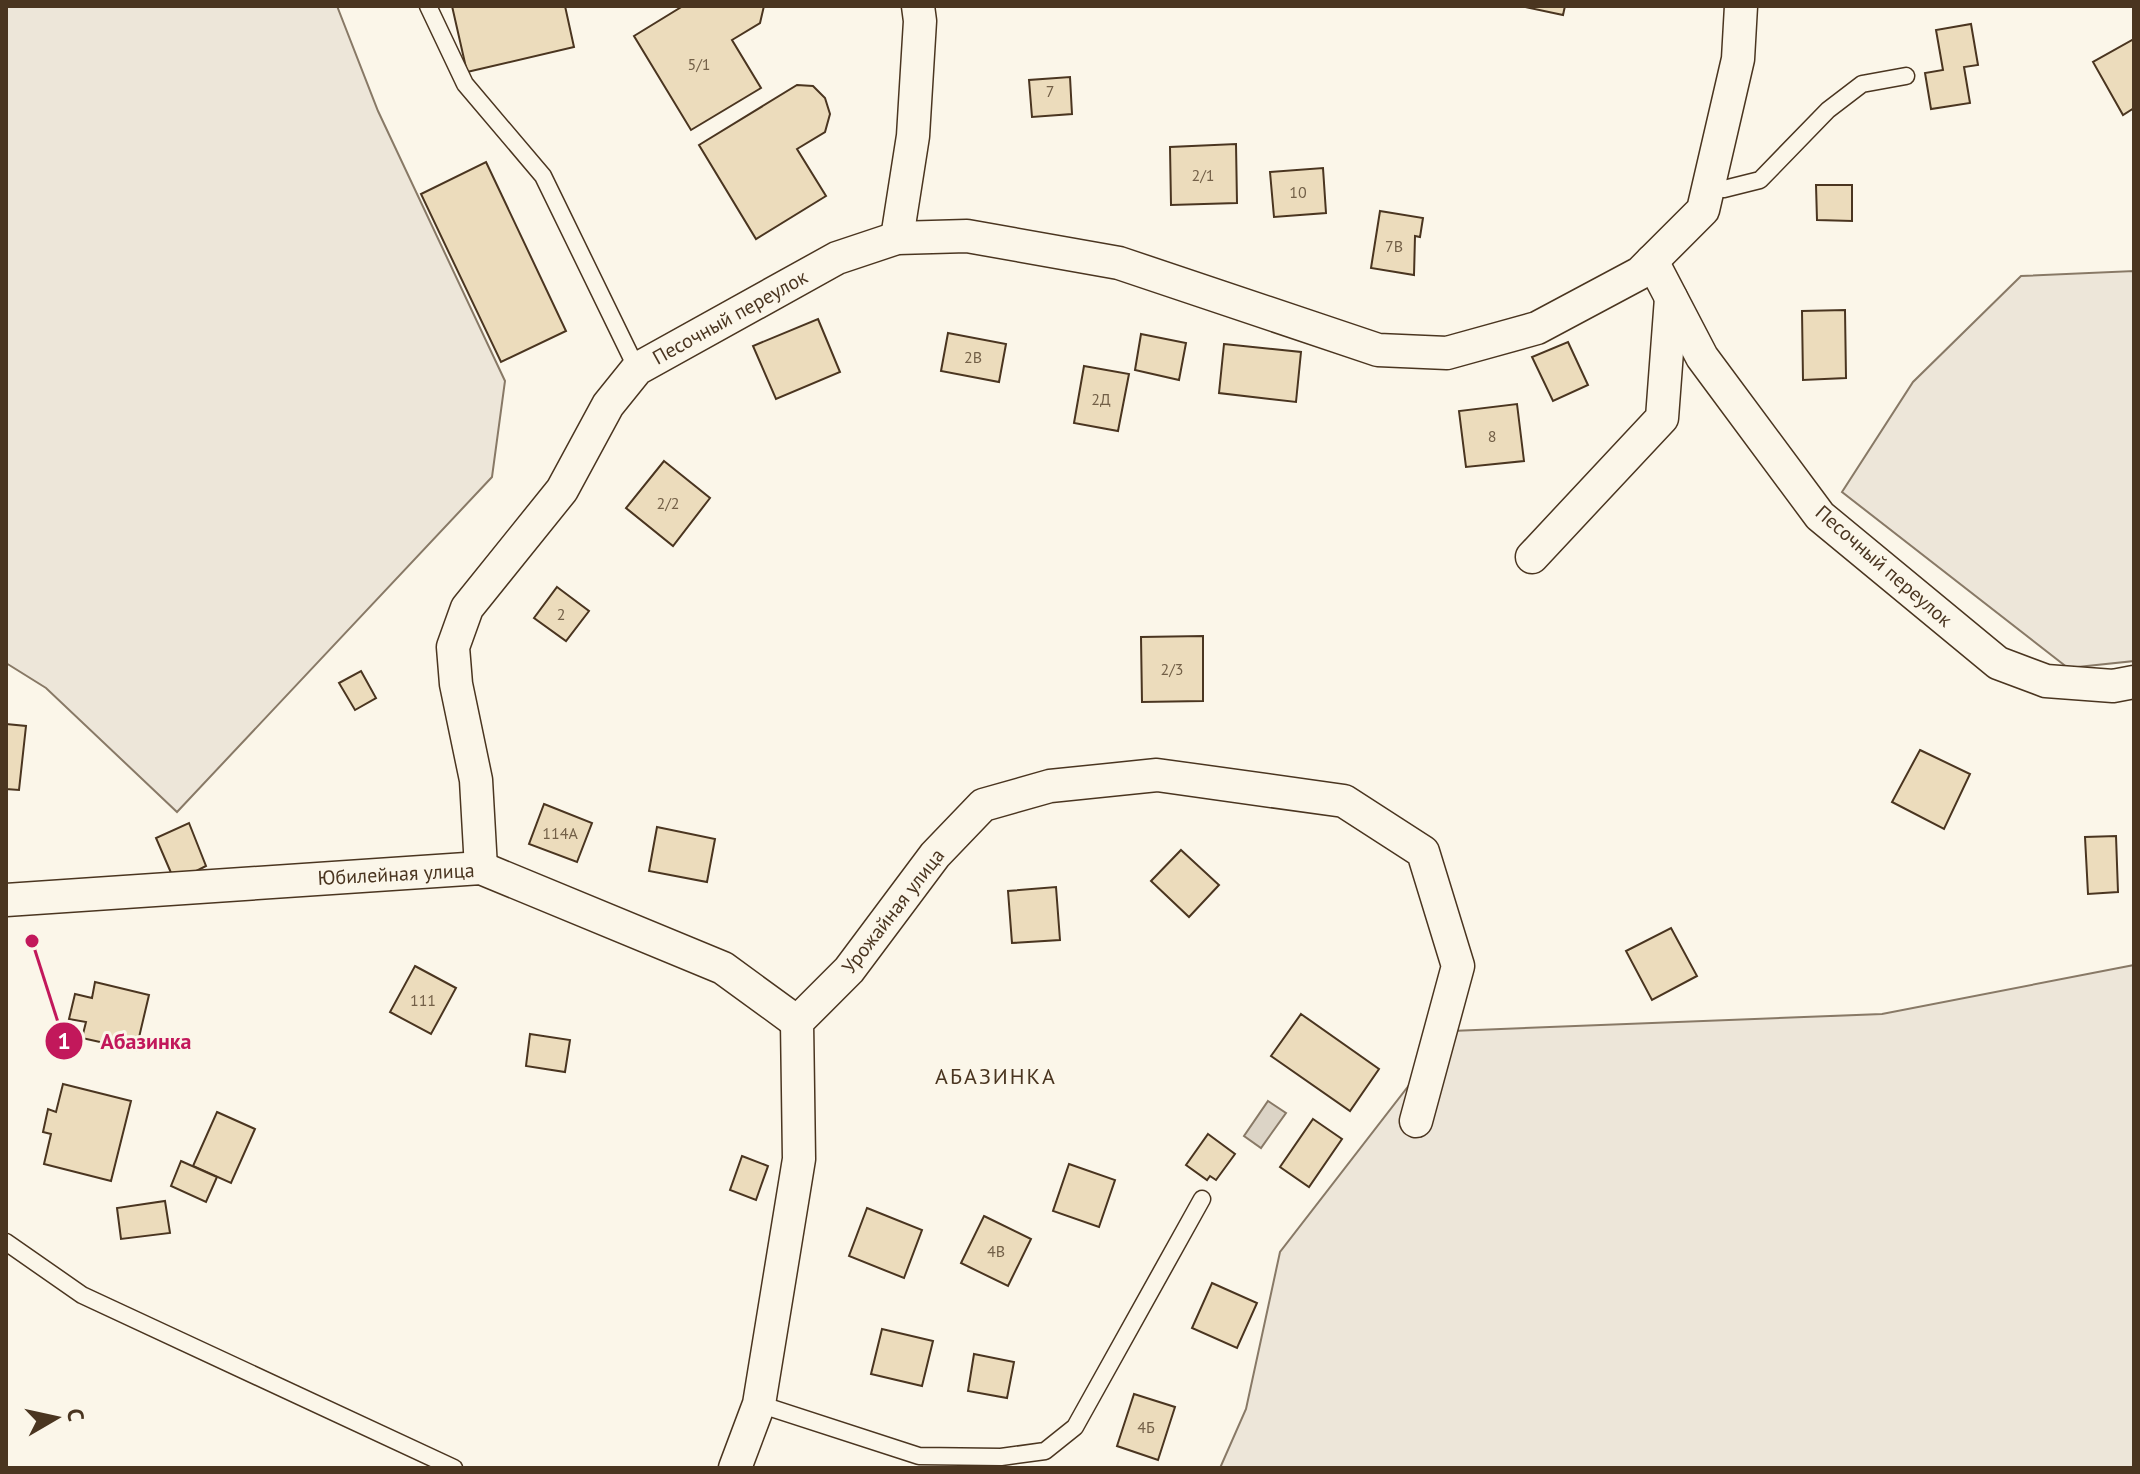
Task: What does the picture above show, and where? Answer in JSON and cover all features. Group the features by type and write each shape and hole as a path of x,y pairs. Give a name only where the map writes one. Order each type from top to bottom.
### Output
{"street":[{"path":"897,238 913,136 920,21 918,6"},
{"name":"Песочный переулок","path":"481,868 476,780 456,684 453,647 467,608 562,490 608,405 637,369 837,258 897,238 967,236 1119,263 1378,350 1447,353 1537,328 1640,273 1703,210 1738,59 1741,6"},
{"name":"Песочный переулок","path":"1652,261 1702,357 1820,516 1998,663 2046,681 2113,686 2134,682"},
{"path":"1532,557 1662,418 1671,298"},
{"name":"Урожайная улица","path":"797,1022 849,970 935,855 983,805 1050,786 1157,775 1344,801 1423,852 1458,966 1416,1121"},
{"name":"Юбилейная улица","path":"6,900 481,868 723,968 797,1022"},
{"path":"735,1468 759,1404 799,1159 797,1022"}],"lane":[{"path":"428,6 465,84 543,176 637,369"},
{"path":"1709,188 1724,189 1760,180 1828,110 1862,84 1906,76"},
{"path":"759,1404 919,1456 1001,1457 1045,1451 1075,1427 1202,1199"},
{"path":"6,1242 82,1295 454,1468"}],"shaded area":[{"path":"6,6 337,6 378,111 505,381 492,477 177,812 46,688 6,663"},
{"path":"2134,271 2134,661 2068,668 1842,492 1913,382 2021,276"},
{"path":"2134,965 2134,1468 1220,1468 1246,1409 1280,1252 1451,1031 1882,1014"},
{"path":"1268,1101 1286,1113 1261,1148 1244,1136"}],"building":[{"path":"452,6 565,6 574,47 467,72"},
{"path":"683,6 764,6 760,23 732,40 761,88 691,130 634,36"},
{"path":"1520,6 1565,6 1563,15"},
{"path":"1971,24 1978,65 1964,67 1970,103 1931,109 1925,73 1943,70 1936,30"},
{"path":"2134,39 2134,108 2123,115 2093,62"},
{"path":"1070,77 1072,114 1032,117 1029,80"},
{"path":"797,85 813,86 825,98 830,114 825,132 797,149 826,196 756,239 699,145"},
{"path":"1236,144 1237,203 1171,205 1170,147"},
{"path":"486,162 566,331 501,362 421,194"},
{"path":"1323,168 1326,213 1274,217 1270,172"},
{"path":"1816,185 1852,185 1852,221 1817,220"},
{"path":"1380,211 1423,218 1420,237 1415,236 1414,275 1371,268"},
{"path":"1845,310 1846,378 1803,380 1802,311"},
{"path":"818,319 840,372 776,399 753,346"},
{"path":"948,333 1006,344 999,382 941,371"},
{"path":"1141,334 1186,343 1179,380 1135,370"},
{"path":"1568,342 1588,385 1553,401 1532,357"},
{"path":"1224,344 1301,352 1296,402 1219,393"},
{"path":"1084,366 1129,374 1118,431 1074,423"},
{"path":"1517,404 1524,461 1466,467 1459,411"},
{"path":"664,461 710,498 673,546 626,508"},
{"path":"557,587 589,611 566,641 534,618"},
{"path":"1203,636 1203,701 1142,702 1141,637"},
{"path":"361,671 376,698 355,710 339,683"},
{"path":"6,724 26,726 19,790 6,789"},
{"path":"1920,750 1970,774 1944,829 1892,802"},
{"path":"544,804 592,823 577,862 529,844"},
{"path":"189,823 206,866 175,882 156,838"},
{"path":"657,827 715,839 707,882 649,871"},
{"path":"2116,836 2118,892 2088,894 2085,837"},
{"path":"1181,850 1219,885 1189,917 1151,881"},
{"path":"1056,887 1060,940 1012,943 1008,891"},
{"path":"1671,928 1697,976 1652,1000 1626,951"},
{"path":"415,966 456,988 431,1034 390,1012"},
{"path":"95,982 149,995 136,1050 82,1038 86,1022 69,1019 75,994 92,998"},
{"path":"1301,1014 1379,1069 1350,1111 1271,1056"},
{"path":"530,1034 570,1040 565,1072 526,1066"},
{"path":"63,1084 131,1101 111,1181 44,1164 51,1134 43,1132 48,1109 56,1112"},
{"path":"217,1112 255,1129 231,1183 193,1166"},
{"path":"1313,1119 1342,1139 1309,1187 1280,1167"},
{"path":"1208,1134 1235,1154 1216,1180 1210,1176 1207,1180 1186,1165"},
{"path":"742,1156 768,1166 756,1200 730,1190"},
{"path":"181,1161 217,1177 206,1202 171,1186"},
{"path":"1069,1164 1115,1180 1099,1227 1053,1211"},
{"path":"165,1201 170,1233 121,1239 117,1208"},
{"path":"867,1208 922,1230 904,1278 849,1256"},
{"path":"984,1216 1031,1239 1008,1286 961,1263"},
{"path":"1212,1283 1257,1303 1237,1348 1192,1328"},
{"path":"882,1329 933,1341 922,1386 871,1374"},
{"path":"974,1354 1014,1362 1007,1398 968,1391"},
{"path":"1134,1394 1175,1407 1158,1460 1117,1446"}],"place":[{"name":"Абазинка","path":"32,941"}],"district":[{"name":"АБАЗИНКА","path":"996,1076"}]}
